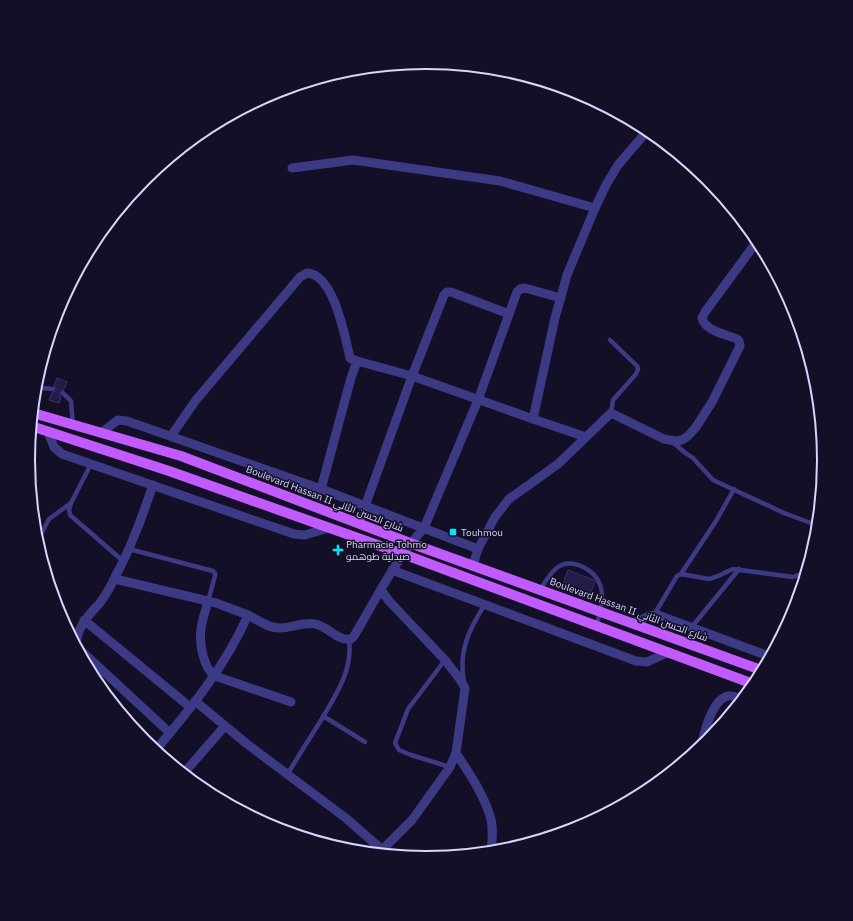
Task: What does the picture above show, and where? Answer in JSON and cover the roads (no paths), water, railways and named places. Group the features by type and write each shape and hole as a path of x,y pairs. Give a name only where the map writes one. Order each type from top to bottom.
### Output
{"main road":[{"name":"Boulevard Hassan II شارع الحسن الثاني","path":"38,414 181,456 410,543 758,669"},
{"path":"37,428 169,471 402,554 749,682"}],"street":[{"path":"533,419 567,275 595,208 618,165 644,135"},
{"path":"292,168 353,160 500,181 595,208"},
{"path":"473,565 478,549 494,517 509,499 558,464 611,413 664,439 682,440 696,427 712,402 740,346 739,341 736,339 707,326 703,323 702,318 754,246"},
{"path":"171,436 196,400 300,277 307,273 317,275 330,292 340,315 350,358 356,361 412,376 586,437"},
{"path":"115,579 208,601 248,615 275,628 314,623 343,639 349,640 354,636 402,554 424,528 478,400 517,292 520,289 525,288 561,298"},
{"path":"359,523 412,376 444,295 447,292 451,292 509,314"},
{"path":"321,489 356,361"},
{"path":"102,432 118,420 123,420 321,489 478,549"},
{"path":"48,432 58,451 62,454 153,486 294,534 305,535 328,528"},
{"path":"77,638 78,632 84,620 100,602 115,579 124,561 153,486"},
{"path":"392,570 636,661 646,662 669,652"},
{"path":"381,590 389,601 445,660 459,678 464,688 456,754 450,767 412,820 386,850"},
{"path":"208,601 200,635 207,668 215,676 291,702"},
{"path":"159,746 215,676 240,634 248,615"},
{"path":"633,623 654,615 658,615 766,655"},
{"path":"84,620 192,704 225,726 287,775 347,819 379,849"},
{"path":"87,656 170,733"},
{"path":"702,738 705,726 710,716 722,699 727,696 738,698"},
{"path":"187,770 225,726"},
{"path":"456,754 478,787 490,817 491,846"}],"lane":[{"path":"610,340 637,366 638,369 636,374 614,400 611,413"},
{"path":"42,388 53,389"},
{"path":"63,393 71,401 73,425"},
{"path":"672,440 684,452 694,458 713,480 784,513 813,524"},
{"path":"91,464 71,503 70,515 124,561"},
{"path":"654,615 677,576 680,574 716,521 734,489"},
{"path":"42,532 49,519 71,503"},
{"path":"129,549 213,571 215,576 208,601"},
{"path":"540,590 549,575 560,565 571,563 580,565 591,571 599,581 602,596 601,612 596,626"},
{"path":"680,574 709,579 733,569 739,569 793,577 801,574"},
{"path":"691,628 739,569"},
{"path":"464,688 462,654 467,638 485,604"},
{"path":"287,775 341,685 346,674 350,651 349,640"},
{"path":"445,660 408,709 395,743 399,750 450,767"},
{"path":"323,716 365,742"}],"place":[{"name":"Touhmou","path":"453,532"},
{"name":"Pharmacie Tohmo صيدلية طوهمو","path":"338,550"}]}
